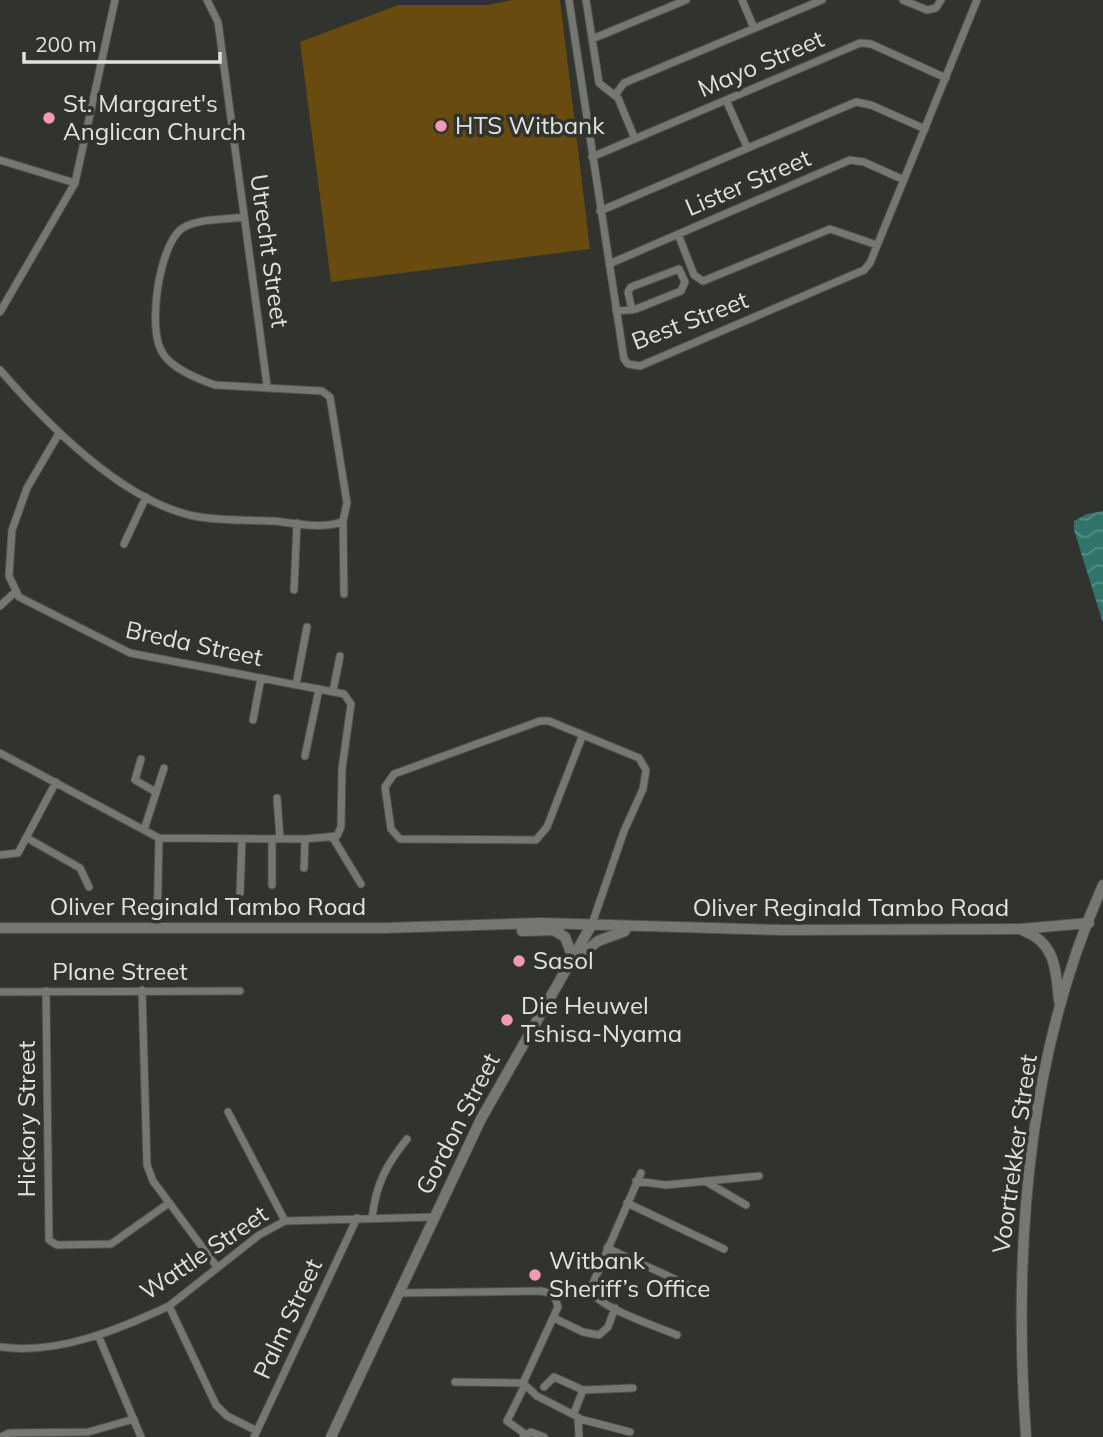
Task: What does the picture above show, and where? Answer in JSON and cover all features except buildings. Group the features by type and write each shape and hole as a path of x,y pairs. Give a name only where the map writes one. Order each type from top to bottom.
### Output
{"main road":[{"name":"Voortrekker Street","path":"1026,1437 1020,1268 1031,1155 1060,1007 1103,885"},
{"path":"1097,899 1103,909"},
{"name":"Oliver Reginald Tambo Road","path":"416,927 453,924 614,928 1020,929 1089,923"},
{"name":"Oliver Reginald Tambo Road","path":"0,928 416,927 555,931 590,927"},
{"name":"Gordon Street","path":"331,1437 483,1115 590,927"},
{"path":"563,972 598,941 638,928"},
{"path":"1020,929 1034,935 1048,947 1054,961 1060,1007"},
{"path":"555,931 565,937 573,957"}],"street":[{"path":"0,312 75,183 115,0"},
{"name":"Utrecht Street","path":"207,0 218,23 267,385"},
{"name":"Best Street","path":"569,0 616,311 624,359 628,364 640,366 857,275 870,263 877,245"},
{"path":"586,0 599,83 615,95 635,139"},
{"path":"592,39 686,0"},
{"path":"742,0 754,28"},
{"path":"615,95 624,83 822,0"},
{"path":"903,0 930,10 936,8 941,0"},
{"path":"678,234 694,275 703,281 830,229 877,245 977,0"},
{"name":"Mayo Street","path":"592,157 853,45 866,43 946,78"},
{"path":"726,100 747,147"},
{"path":"600,211 856,102 871,105 925,129"},
{"path":"0,160 75,183"},
{"name":"Lister Street","path":"609,264 850,160 864,162 904,180"},
{"path":"244,217 190,225 176,235 156,291 157,339 164,355 198,380 215,385 267,385 322,391 330,397 347,503 343,521 344,594"},
{"path":"616,311 632,310 681,291 685,282 679,269 631,287 628,292 632,310"},
{"path":"0,370 58,435 146,497 170,509 196,516 297,523 335,524 343,521"},
{"path":"0,606 15,593 4,569 15,515 58,435"},
{"path":"124,544 146,497"},
{"path":"294,590 297,523"},
{"name":"Breda Street","path":"15,593 119,650 333,691"},
{"path":"296,685 307,627"},
{"path":"333,838 341,827 342,769 351,704 344,694 333,691 340,656"},
{"path":"253,720 261,678"},
{"path":"305,756 319,689"},
{"path":"540,721 549,722 582,737 541,836 531,841 412,841 394,836 385,787 394,774 540,721"},
{"name":"Gordon Street","path":"582,737 632,755 644,764 643,789 624,831 590,927"},
{"path":"0,753 159,838 333,838"},
{"path":"141,759 135,780 156,792"},
{"path":"144,830 164,768"},
{"path":"0,855 15,855 27,838 56,782"},
{"path":"272,885 277,798"},
{"path":"27,838 80,868 89,887"},
{"path":"157,928 159,838"},
{"path":"333,838 362,884"},
{"path":"240,893 242,839"},
{"path":"304,868 305,839"},
{"path":"142,990 147,1165 169,1203 217,1267"},
{"name":"Hickory Street","path":"46,991 47,1235 53,1244 111,1244 169,1203"},
{"name":"Plane Street","path":"0,992 240,991"},
{"path":"228,1112 285,1221"},
{"path":"372,1218 378,1182 390,1160 407,1139"},
{"path":"641,1173 590,1290 595,1297 615,1308 677,1335"},
{"path":"636,1181 666,1185 759,1176"},
{"path":"705,1181 746,1205"},
{"path":"627,1203 724,1249"},
{"name":"Wattle Street","path":"0,1347 59,1345 98,1335 169,1306 259,1235 285,1221 435,1217"},
{"name":"Palm Street","path":"256,1434 357,1218"},
{"path":"607,1248 703,1292"},
{"path":"398,1293 550,1293 558,1303 554,1318 507,1421 524,1436 535,1433 544,1437"},
{"path":"169,1306 216,1405 227,1416 256,1434"},
{"path":"554,1318 598,1335 608,1327 615,1308"},
{"path":"98,1335 141,1437"},
{"path":"544,1387 554,1377 583,1390 633,1388"},
{"path":"455,1382 524,1384 537,1396 577,1416 630,1432"},
{"path":"579,1437 577,1416 583,1390"},
{"path":"1,1437 9,1433 88,1432 134,1419"}],"shaded area":[{"name":"HTS Witbank","path":"512,0 560,0 590,249 331,282 300,42 398,5 488,5"}],"water":[{"path":"1103,511 1103,623 1074,530 1074,521 1087,514"}],"place":[{"name":"St. Margaret's Anglican Church","path":"49,118"},
{"name":"HTS Witbank","path":"441,126"},
{"name":"Sasol","path":"519,961"},
{"name":"Die Heuwel Tshisa-Nyama","path":"507,1020"},
{"name":"Witbank Sheriff’s Office","path":"535,1275"}]}
